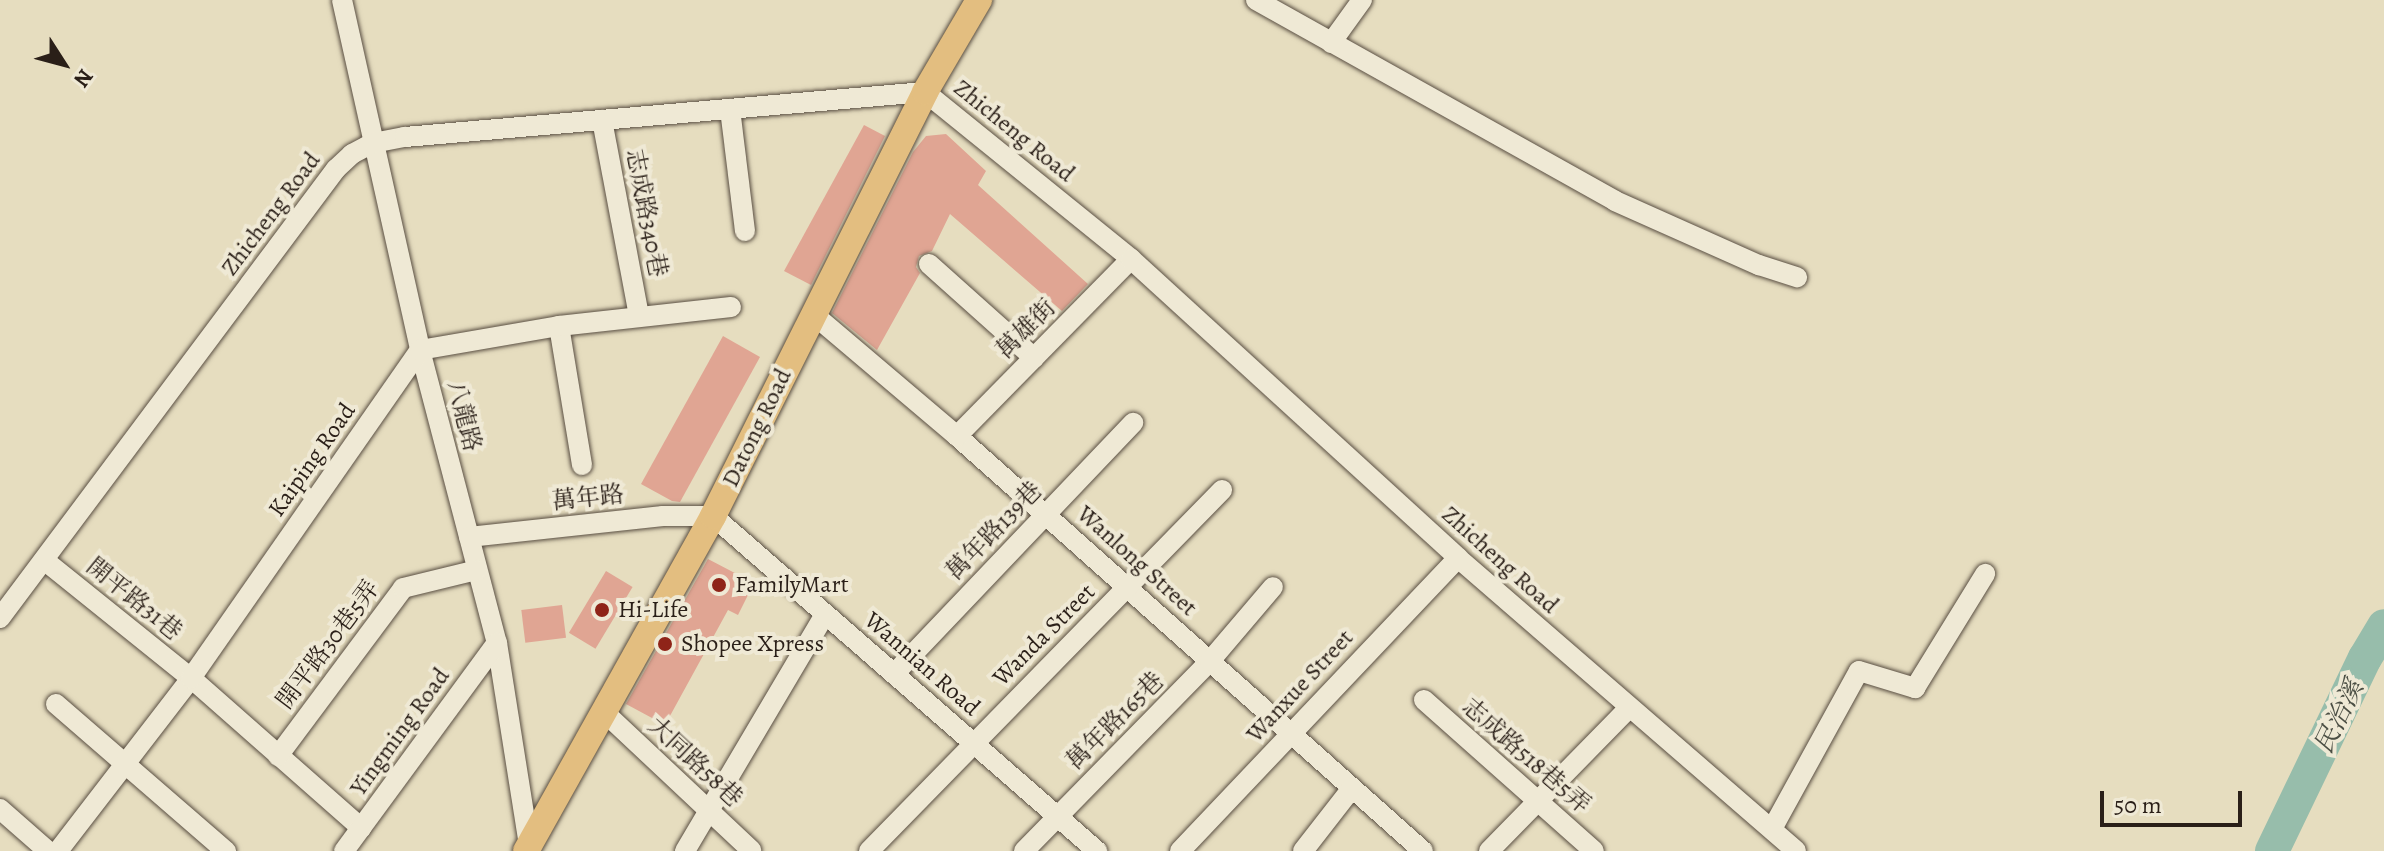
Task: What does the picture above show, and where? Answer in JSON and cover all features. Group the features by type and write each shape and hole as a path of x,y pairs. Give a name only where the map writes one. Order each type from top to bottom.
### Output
{"main road":[{"name":"Datong Road","path":"528,848 713,516 925,92 979,0"}],"street":[{"name":"八龍路","path":"342,0 420,350 497,643 528,848"},
{"path":"1256,0 1615,201 1759,265 1797,277"},
{"path":"1331,43 1362,0"},
{"name":"Zhicheng Road","path":"0,618 336,169 352,154 373,143 405,137 925,92 1131,259 1458,558 1796,851"},
{"path":"730,109 745,231"},
{"name":"志成路340巷","path":"602,120 639,316"},
{"name":"萬雄街","path":"957,436 1131,259"},
{"path":"929,264 1034,358"},
{"path":"420,350 559,326 731,307"},
{"name":"Wanlong Street","path":"813,314 1046,514 1423,851"},
{"path":"559,326 582,465"},
{"name":"Kaiping Road","path":"58,851 191,678 420,350"},
{"name":"萬年路139巷","path":"894,674 1133,423"},
{"name":"Wanda Street","path":"869,851 1222,490"},
{"name":"萬年路","path":"469,537 663,516 713,516"},
{"name":"Wannian Road","path":"713,516 1097,851"},
{"name":"Wanxue Street","path":"1180,851 1458,558"},
{"name":"開平路31巷","path":"44,560 191,678 361,828"},
{"name":"開平路30巷5弄","path":"278,756 403,588 477,570"},
{"path":"1772,829 1859,671 1915,688 1985,574"},
{"name":"萬年路165巷","path":"1024,851 1210,661 1273,587"},
{"path":"685,851 825,614"},
{"name":"Yingming Road","path":"344,851 497,643"},
{"name":"志成路518巷5弄","path":"1424,700 1594,851"},
{"path":"56,704 226,851"},
{"path":"1489,851 1629,708"},
{"name":"大同路58巷","path":"604,712 751,850"},
{"path":"1303,851 1352,788"},
{"path":"0,809 48,851"}],"building":[{"path":"864,125 885,136 811,285 784,271"},
{"path":"946,134 986,171 978,185 1088,284 1062,311 950,214 932,251 919,256 916,267 920,273 877,350 832,313 913,152 926,136"},
{"path":"723,336 760,357 680,502 672,501 641,484"},
{"path":"708,559 754,583 738,615 728,610 665,725 626,704"},
{"name":"Hi-Life","path":"606,571 633,587 595,649 569,633"},
{"path":"562,605 566,638 525,643 521,610"}],"waterway":[{"name":"民治溪","path":"2272,851 2365,658 2384,626"}],"place":[{"name":"FamilyMart","path":"719,585"},
{"name":"Hi-Life","path":"602,610"},
{"name":"Shopee Xpress","path":"665,644"}]}
